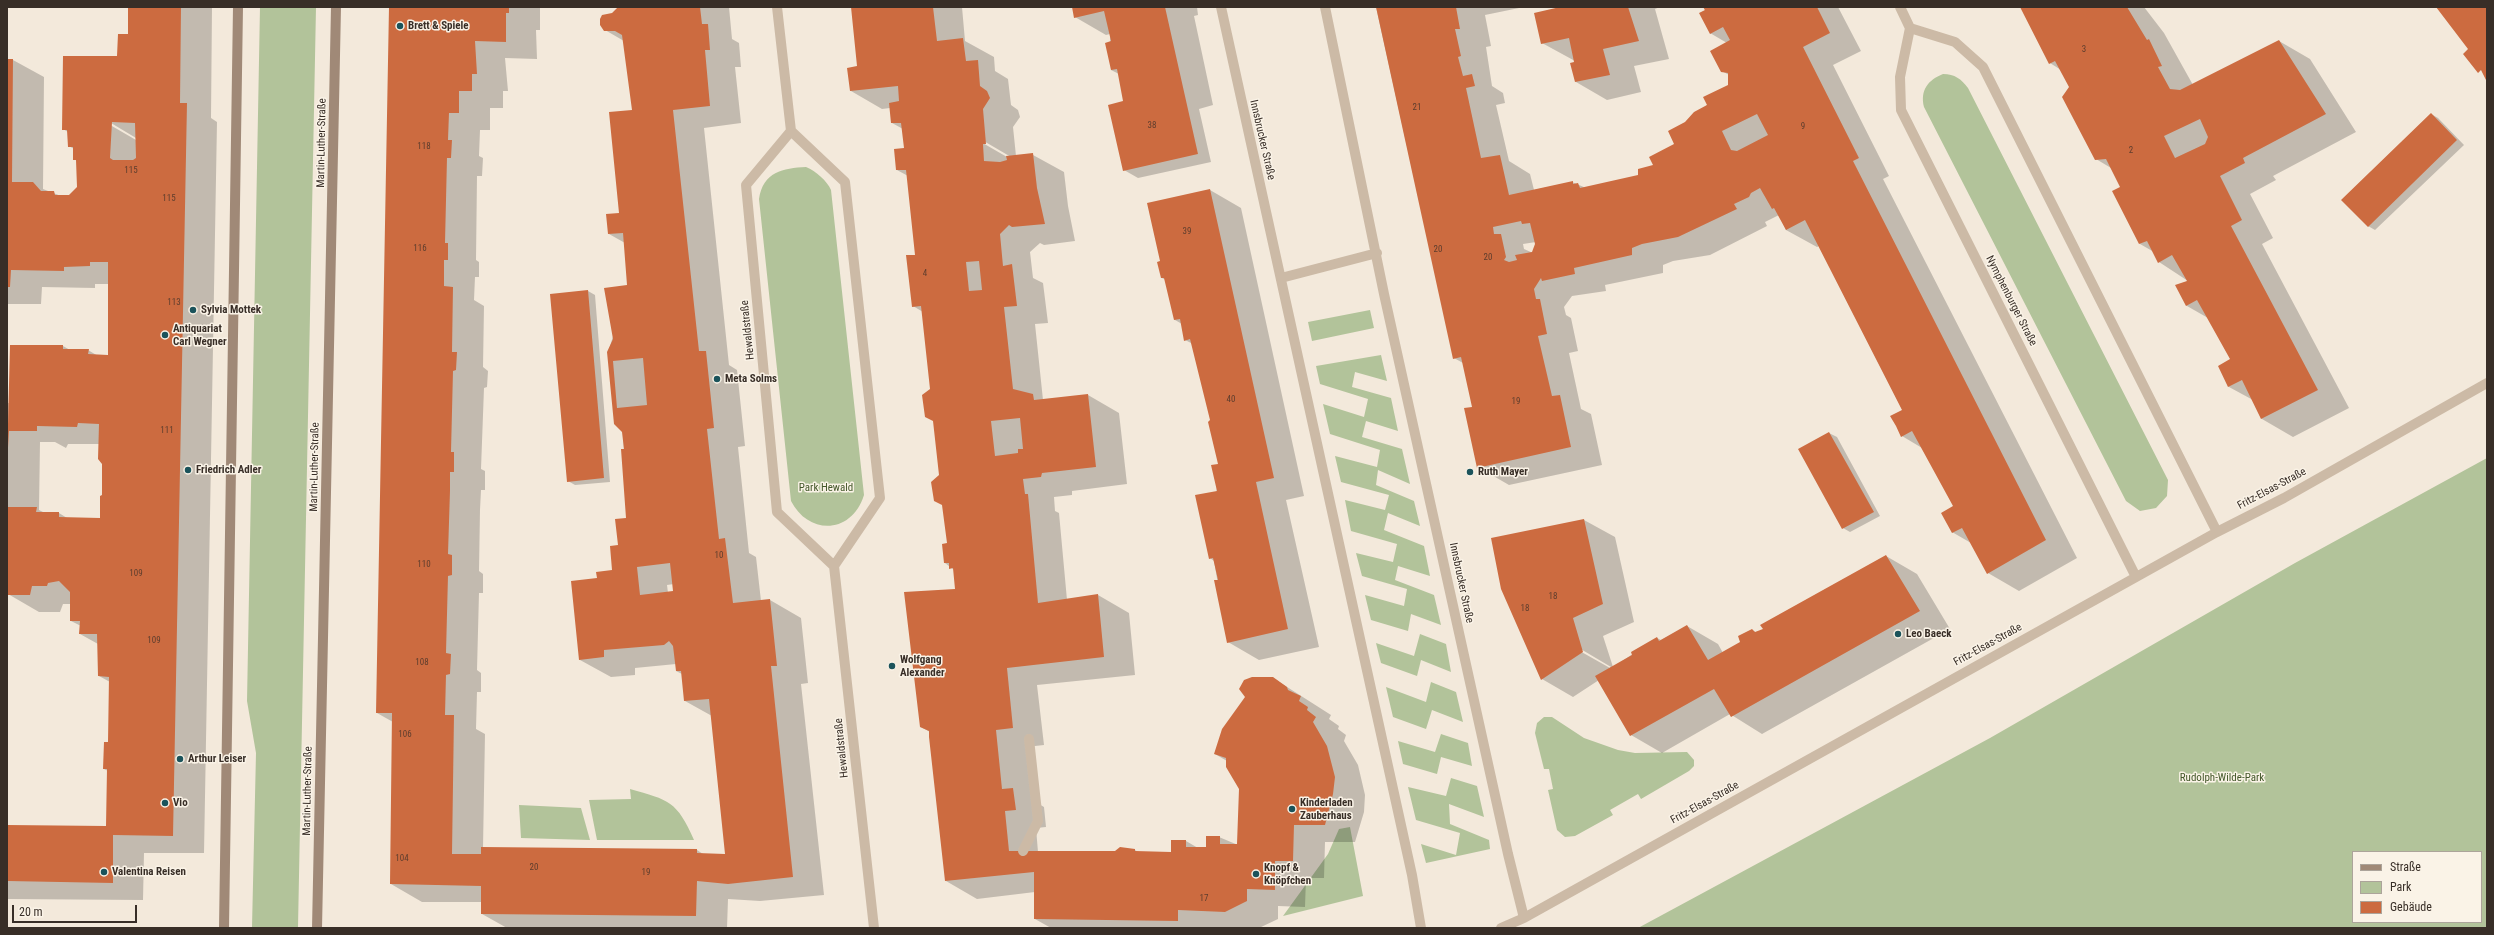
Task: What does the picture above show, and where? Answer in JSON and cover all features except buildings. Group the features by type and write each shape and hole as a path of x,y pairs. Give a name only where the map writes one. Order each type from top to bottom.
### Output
{"street":[{"path":"224,928 238,7"},
{"name":"Martin-Luther-Straße","path":"317,928 336,7"},
{"path":"777,7 791,131 845,182 880,498 834,566"},
{"name":"Innsbrucker Straße","path":"1221,7 1412,875 1421,928"},
{"name":"Innsbrucker Straße","path":"1325,7 1393,336 1508,854 1524,918"},
{"path":"1900,7 1910,28 1955,42 1983,67 2217,532"},
{"name":"Nymphenburger Straße","path":"1910,28 1900,77 1901,110 2136,577"},
{"name":"Hewaldstraße","path":"791,131 746,185 777,512 834,566 874,928"},
{"path":"1281,278 1377,253"},
{"name":"Fritz-Elsas-Straße","path":"1501,928 1524,918 2217,532 2284,498 2487,383"},
{"path":"1023,851 1038,821 1029,739"}],"green space":[{"path":"260,7 316,7 298,927 252,927 256,753 247,701"},
{"path":"1943,74 1951,75 1957,78 1968,88 2168,480 2167,496 2156,508 2140,511 2126,501 1924,107 1923,96 1926,86 1933,79"},
{"name":"Park Hewald","path":"806,167 821,177 831,190 864,495 858,508 850,517 840,523 830,526 819,525 808,520 799,512 791,501 759,199 761,190 765,183 775,173 782,170"},
{"path":"1370,310 1374,328 1312,341 1308,322"},
{"path":"1381,355 1387,381 1355,372 1352,387 1391,398 1398,431 1366,421 1362,437 1402,449 1410,484 1378,470 1376,485 1414,501 1420,526 1388,513 1384,530 1424,546 1430,576 1398,566 1395,580 1434,595 1441,625 1411,614 1408,631 1371,620 1365,595 1404,606 1407,589 1362,576 1356,553 1393,562 1397,544 1351,531 1345,500 1385,510 1389,495 1341,482 1335,456 1377,467 1380,450 1330,434 1323,404 1364,417 1368,399 1320,384 1316,366"},
{"name":"Rudolph-Wilde-Park","path":"2487,458 2487,928 1638,928 1990,738 2295,563"},
{"path":"1420,634 1446,644 1451,672 1421,660 1417,676 1381,663 1376,643 1414,656"},
{"path":"1431,682 1456,692 1463,722 1432,710 1426,729 1393,717 1386,687 1426,702"},
{"path":"1544,717 1552,717 1584,738 1618,750 1635,753 1687,752 1694,760 1694,766 1689,771 1641,799 1638,794 1610,810 1613,815 1575,836 1565,837 1557,830 1548,790 1553,789 1549,769 1544,769 1535,733 1537,723"},
{"path":"1441,734 1468,743 1472,766 1441,757 1437,774 1403,764 1398,741 1435,752"},
{"path":"1451,778 1477,786 1484,817 1449,804 1450,824 1489,840 1490,849 1426,863 1421,844 1456,855 1460,833 1416,820 1408,787 1446,796"},
{"path":"630,789 654,796 670,804 682,817 694,840 597,840 589,800 631,799"},
{"path":"519,805 581,808 590,840 521,838"},
{"path":"1350,827 1363,896 1283,916 1328,854 1339,829"}],"place":[{"name":"Brett & Spiele","path":"400,26"},
{"name":"Sylvia Mottek","path":"193,310"},
{"name":"Antiquariat Carl Wegner","path":"165,335"},
{"name":"Meta Solms","path":"717,379"},
{"name":"Friedrich Adler","path":"188,470"},
{"name":"Ruth Mayer","path":"1470,472"},
{"name":"Leo Baeck","path":"1898,634"},
{"name":"Wolfgang Alexander","path":"892,666"},
{"name":"Arthur Leiser","path":"180,759"},
{"name":"Vio","path":"165,803"},
{"name":"Kinderladen Zauberhaus","path":"1292,809"},
{"name":"Valentina Reisen","path":"104,872"},
{"name":"Knopf & Knöpfchen","path":"1256,874"}]}
